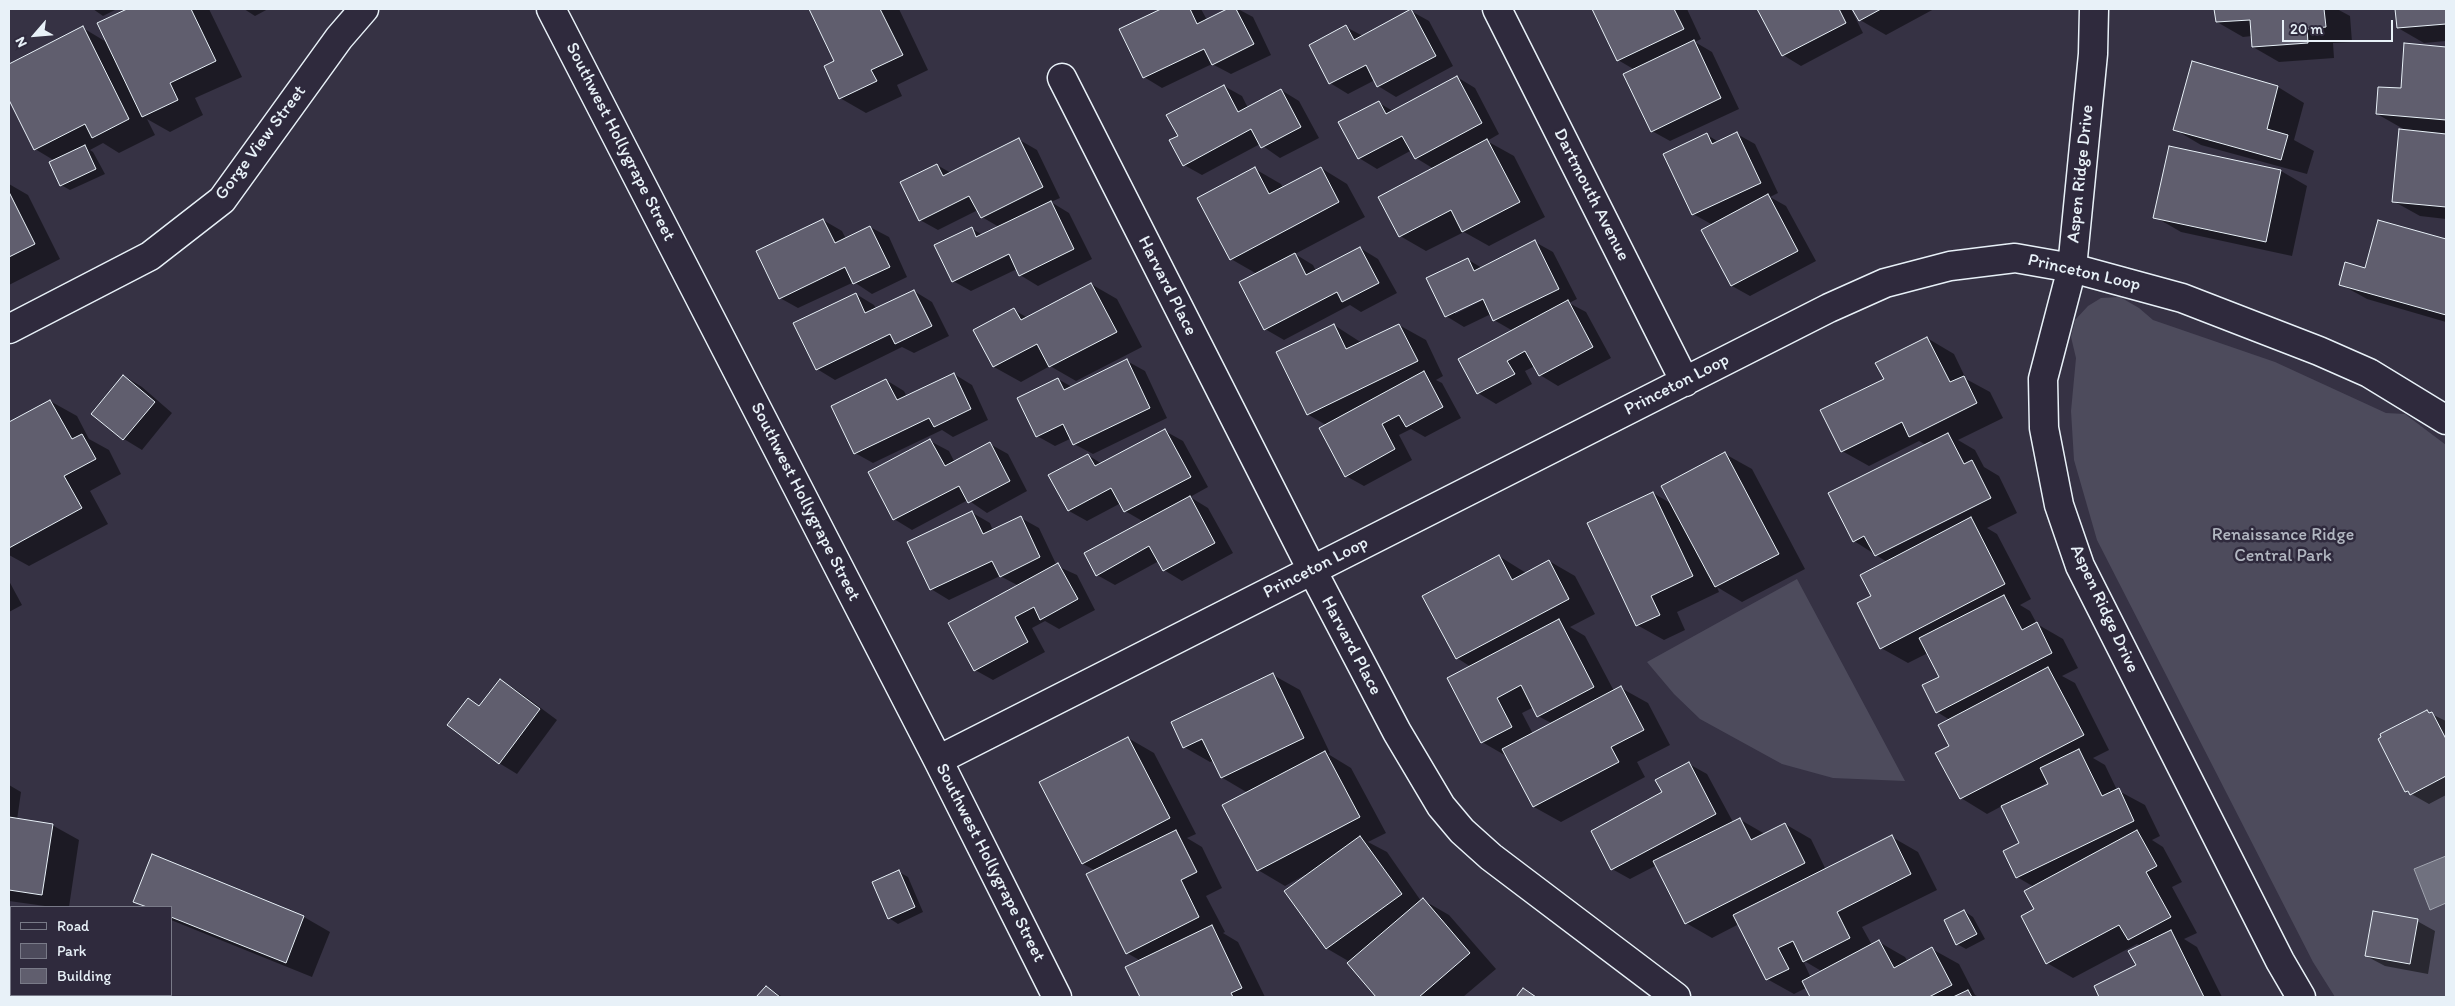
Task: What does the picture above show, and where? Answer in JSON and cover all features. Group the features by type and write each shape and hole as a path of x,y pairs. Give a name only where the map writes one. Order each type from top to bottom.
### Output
{"street":[{"name":"Gorge View Street","path":"9,329 150,256 222,200 339,38 364,9"},
{"name":"Southwest Hollygrape Street","path":"551,9 938,760 1057,997"},
{"name":"Dartmouth Avenue","path":"1497,9 1685,382"},
{"name":"Aspen Ridge Drive","path":"2094,9 2093,54 2072,268 2043,379 2044,428 2059,505 2080,566 2275,952 2301,997"},
{"name":"Harvard Place","path":"1062,78 1312,570 1397,732 1451,820 1491,858 1676,997"},
{"name":"Princeton Loop","path":"938,760 1829,308 1885,283 1950,266 2015,258 2072,268 2182,298 2319,351 2369,373 2446,420"}],"green space":[{"name":"Renaissance Ridge Central Park","path":"2120,297 2139,308 2153,320 2275,362 2386,413 2405,414 2446,445 2446,997 2335,997 2313,962 2097,540 2074,460 2071,411 2076,358 2071,337 2075,320 2088,306 2101,298"},
{"path":"1797,579 1905,781 1833,778 1782,764 1700,719 1674,694 1647,662"}],"water":[{"path":"2446,856 2446,903 2430,910 2414,869"}],"building":[{"path":"127,9 191,9 216,61 170,83 178,100 142,117 97,23"},
{"path":"809,9 880,9 903,55 871,70 877,81 839,99 824,66 834,61"},
{"path":"1161,9 1190,9 1197,24 1227,9 1236,9 1254,44 1212,65 1204,49 1143,78 1119,29"},
{"path":"1411,9 1436,56 1377,87 1366,65 1329,84 1309,45 1346,25 1354,40"},
{"path":"1592,9 1674,9 1684,29 1617,61"},
{"path":"1757,9 1839,9 1846,23 1782,56"},
{"path":"1852,9 1881,9 1859,21"},
{"path":"2214,9 2324,9 2326,27 2307,29 2308,43 2252,47 2250,20 2216,22"},
{"path":"2395,9 2446,9 2446,24 2397,28"},
{"path":"83,26 129,119 92,138 85,124 34,150 9,100 9,64"},
{"path":"1694,40 1721,98 1651,132 1623,74"},
{"path":"2404,43 2446,47 2446,120 2376,114 2378,87 2401,88"},
{"path":"2192,61 2278,86 2267,129 2288,135 2281,160 2173,130"},
{"path":"1457,76 1482,123 1415,159 1402,136 1358,159 1338,122 1379,101 1386,114"},
{"path":"1224,85 1238,112 1281,89 1301,127 1261,148 1251,129 1183,166 1169,140 1178,136 1166,115"},
{"path":"2399,129 2446,134 2446,207 2392,202"},
{"path":"1737,132 1761,183 1692,215 1663,154 1707,133 1712,144"},
{"path":"1019,138 1043,187 981,218 969,196 919,221 900,182 937,164 943,176"},
{"path":"1487,139 1520,202 1462,232 1451,210 1399,237 1378,197"},
{"path":"85,145 96,169 60,186 49,162"},
{"path":"2169,146 2281,170 2266,242 2153,218"},
{"path":"1255,167 1269,194 1321,167 1339,202 1230,260 1197,198"},
{"path":"9,192 35,244 9,257"},
{"path":"1768,194 1798,251 1731,286 1701,230"},
{"path":"1051,201 1074,249 1019,276 1009,254 952,282 934,245 972,227 976,237"},
{"path":"823,219 835,243 870,226 890,267 853,284 845,267 779,299 756,251"},
{"path":"2378,220 2446,239 2446,315 2339,285 2345,262 2365,268"},
{"path":"1535,240 1559,289 1493,321 1483,299 1445,317 1426,278 1468,258 1474,271"},
{"path":"1360,247 1379,283 1342,302 1337,292 1264,330 1239,282 1295,253 1306,275"},
{"path":"1091,283 1117,332 1049,367 1037,344 993,367 973,330 1014,308 1021,320"},
{"path":"914,290 932,326 895,344 890,334 816,370 793,323 856,293 865,313"},
{"path":"1568,300 1593,347 1539,376 1525,351 1507,361 1515,374 1477,394 1458,359"},
{"path":"1334,324 1346,349 1399,324 1418,361 1307,415 1276,352"},
{"path":"1927,337 1950,382 1964,376 1977,403 1909,437 1902,422 1841,452 1820,410 1884,379 1875,363"},
{"path":"1127,359 1150,408 1073,445 1063,424 1036,437 1017,398 1058,378 1064,390"},
{"path":"1424,371 1443,407 1406,427 1399,415 1382,424 1395,449 1345,477 1319,428"},
{"path":"954,373 971,409 934,427 929,418 854,454 831,406 886,379 897,400"},
{"path":"123,375 155,402 123,440 91,414"},
{"path":"50,400 72,439 82,434 96,459 64,476 82,508 9,548 9,422"},
{"path":"1165,429 1191,477 1124,512 1111,488 1068,511 1048,475 1088,454 1095,466"},
{"path":"1948,433 1964,464 1972,460 1991,498 1875,556 1864,536 1853,542 1828,493"},
{"path":"930,439 945,466 990,442 1010,481 968,503 959,486 893,520 868,472"},
{"path":"1725,452 1779,554 1715,587 1661,486"},
{"path":"1653,492 1693,576 1651,596 1660,615 1636,626 1587,523"},
{"path":"1190,496 1215,543 1163,571 1149,546 1096,576 1084,553"},
{"path":"972,511 983,534 1021,516 1040,557 1000,577 992,561 930,590 907,542"},
{"path":"1971,517 2005,584 1880,649 1857,603 1871,596 1860,575"},
{"path":"1499,555 1512,580 1549,560 1569,599 1456,659 1422,596"},
{"path":"1058,563 1078,599 1040,620 1034,607 1015,617 1028,642 974,671 948,623"},
{"path":"2004,595 2022,630 2037,622 2052,653 1936,713 1922,685 1939,677 1919,638"},
{"path":"1559,619 1594,687 1537,717 1521,685 1497,698 1512,727 1481,743 1447,678"},
{"path":"2048,667 2084,735 1960,799 1935,753 1949,746 1938,725"},
{"path":"1273,673 1304,738 1221,778 1202,739 1183,748 1171,722"},
{"path":"500,679 540,709 499,764 447,725 468,698 479,706"},
{"path":"1621,686 1644,730 1611,747 1619,762 1533,807 1502,749"},
{"path":"2427,710 2429,713 2432,712 2446,739 2446,776 2410,795 2408,791 2405,792 2378,739 2381,737 2380,734"},
{"path":"1128,737 1170,818 1082,864 1039,782"},
{"path":"2079,749 2102,796 2119,788 2134,821 2016,878 2003,851 2019,843 2001,806 2048,784 2040,768"},
{"path":"1325,751 1360,817 1257,871 1222,805"},
{"path":"1689,762 1716,814 1611,870 1591,831 1662,792 1655,780"},
{"path":"9,817 53,824 42,895 9,890"},
{"path":"1740,818 1751,840 1785,823 1805,863 1685,924 1653,861"},
{"path":"1176,830 1197,872 1181,880 1199,917 1126,954 1086,874"},
{"path":"2137,830 2157,866 2146,872 2171,917 2128,940 2119,925 2046,964 2021,916 2034,909 2024,891"},
{"path":"1892,835 1911,874 1837,912 1850,938 1803,962 1793,941 1778,948 1789,969 1766,980 1733,915"},
{"path":"1360,836 1402,894 1326,949 1284,891"},
{"path":"152,854 304,916 286,963 172,917 172,906 144,906 133,902"},
{"path":"899,870 915,907 888,919 872,882"},
{"path":"1423,898 1470,953 1419,997 1376,997 1347,963"},
{"path":"1964,910 1977,934 1956,945 1944,920"},
{"path":"2373,911 2418,919 2410,964 2365,956"},
{"path":"1212,925 1242,988 1231,993 1233,997 1140,997 1125,967"},
{"path":"2171,930 2204,997 2099,997 2094,986 2136,965 2128,951"},
{"path":"1879,940 1894,968 1932,947 1952,985 1929,997 1810,997 1802,981"},
{"path":"766,986 780,997 756,997"},
{"path":"1523,988 1536,997 1516,997"},
{"path":"1968,990 1972,997 1953,997"}]}
